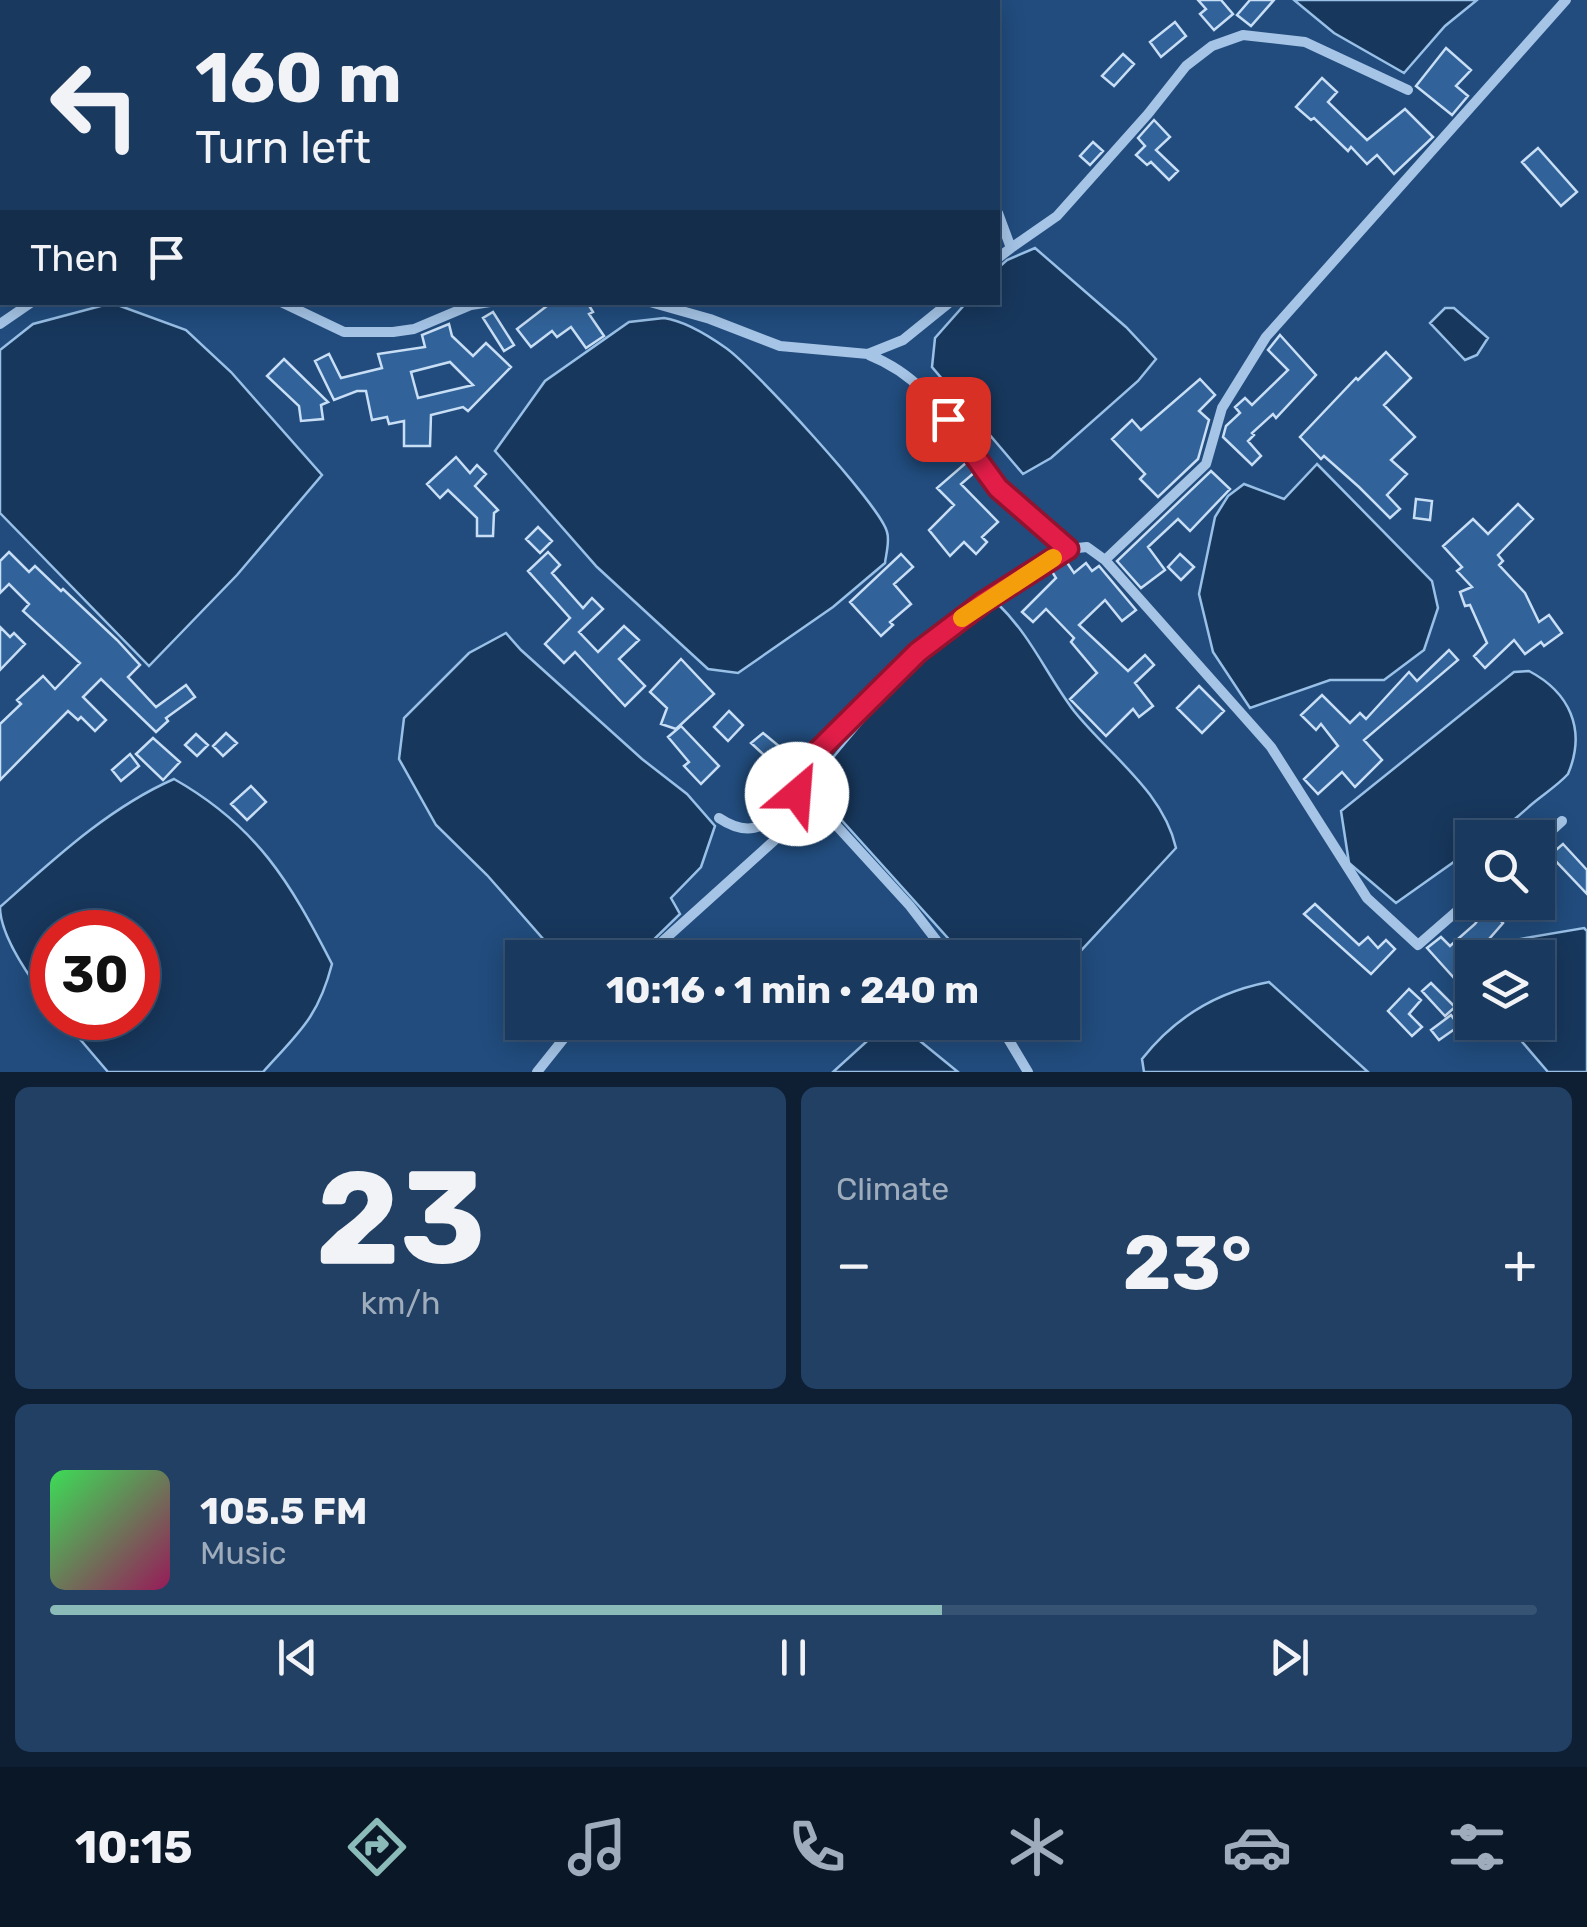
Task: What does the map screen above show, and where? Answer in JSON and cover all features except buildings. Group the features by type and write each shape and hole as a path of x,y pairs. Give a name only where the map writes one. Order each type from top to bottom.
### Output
{"street":[{"path":"1105,560 1206,464 1222,408 1266,337 1566,0"},
{"path":"1000,256 1057,216 1186,66 1212,46 1242,36 1305,42 1408,90"},
{"path":"1000,218 1011,248"},
{"path":"0,324 28,305"},
{"path":"288,305 344,332 414,329 470,305"},
{"path":"661,305 780,346 868,354 895,365 929,395 998,488 1068,549"},
{"path":"868,354 903,340 946,305"},
{"path":"664,940 776,838 817,752 918,652 984,602 1068,549 1087,547 1105,560 1272,747 1367,898 1418,945 1455,913"},
{"path":"719,818 737,830 754,829 794,798 815,802 936,940"},
{"path":"1555,828 1562,822"},
{"path":"537,1072 563,1040"},
{"path":"1009,1040 1028,1072"}],"water":[{"path":"1294,0 1477,0 1445,26 1404,73 1334,33"},
{"path":"1035,248 1126,327 1156,359 1138,381 1051,458 1023,474 932,367 935,338 964,305 1000,305 1000,266"},
{"path":"117,305 186,330 231,372 322,475 237,575 149,666 0,513 0,350 33,324"},
{"path":"1445,308 1454,308 1488,338 1477,355 1465,360 1430,323"},
{"path":"664,318 696,330 740,360 840,467 879,517 888,536 885,563 833,607 738,673 708,669 597,567 495,451 545,381 629,322"},
{"path":"1317,464 1432,581 1438,608 1424,650 1384,680 1330,680 1250,708 1213,652 1199,594 1215,517 1228,496 1244,484 1284,499"},
{"path":"997,603 1020,629 1074,711 1147,791 1160,809 1176,848 1080,952 1080,940 950,940 810,785 873,709 919,662 969,620"},
{"path":"506,633 642,759 687,794 715,826 701,867 671,898 680,914 653,940 544,940 436,825 399,759 404,718 469,653"},
{"path":"1529,671 1543,680 1571,714 1576,742 1568,774 1514,820 1455,820 1455,861 1396,903 1349,863 1341,811 1514,672"},
{"path":"174,779 228,816 285,882 332,964 314,1011 263,1072 108,1072 81,1040 160,1040 160,910 30,910 30,976 5,932 0,907 82,836"},
{"path":"1584,928 1587,931 1587,1072 1548,1072 1521,1040 1555,1040 1555,940 1520,939"},
{"path":"1269,982 1368,1072 1144,1072 1142,1059 1183,1019 1231,992"},
{"path":"868,1040 919,1040 958,1072 833,1072"}],"slow traffic":[{"path":"962,618 1053,558"}],"route":[{"path":"797,794 817,752 918,652 984,602 1068,549 998,488 948,419"}]}
